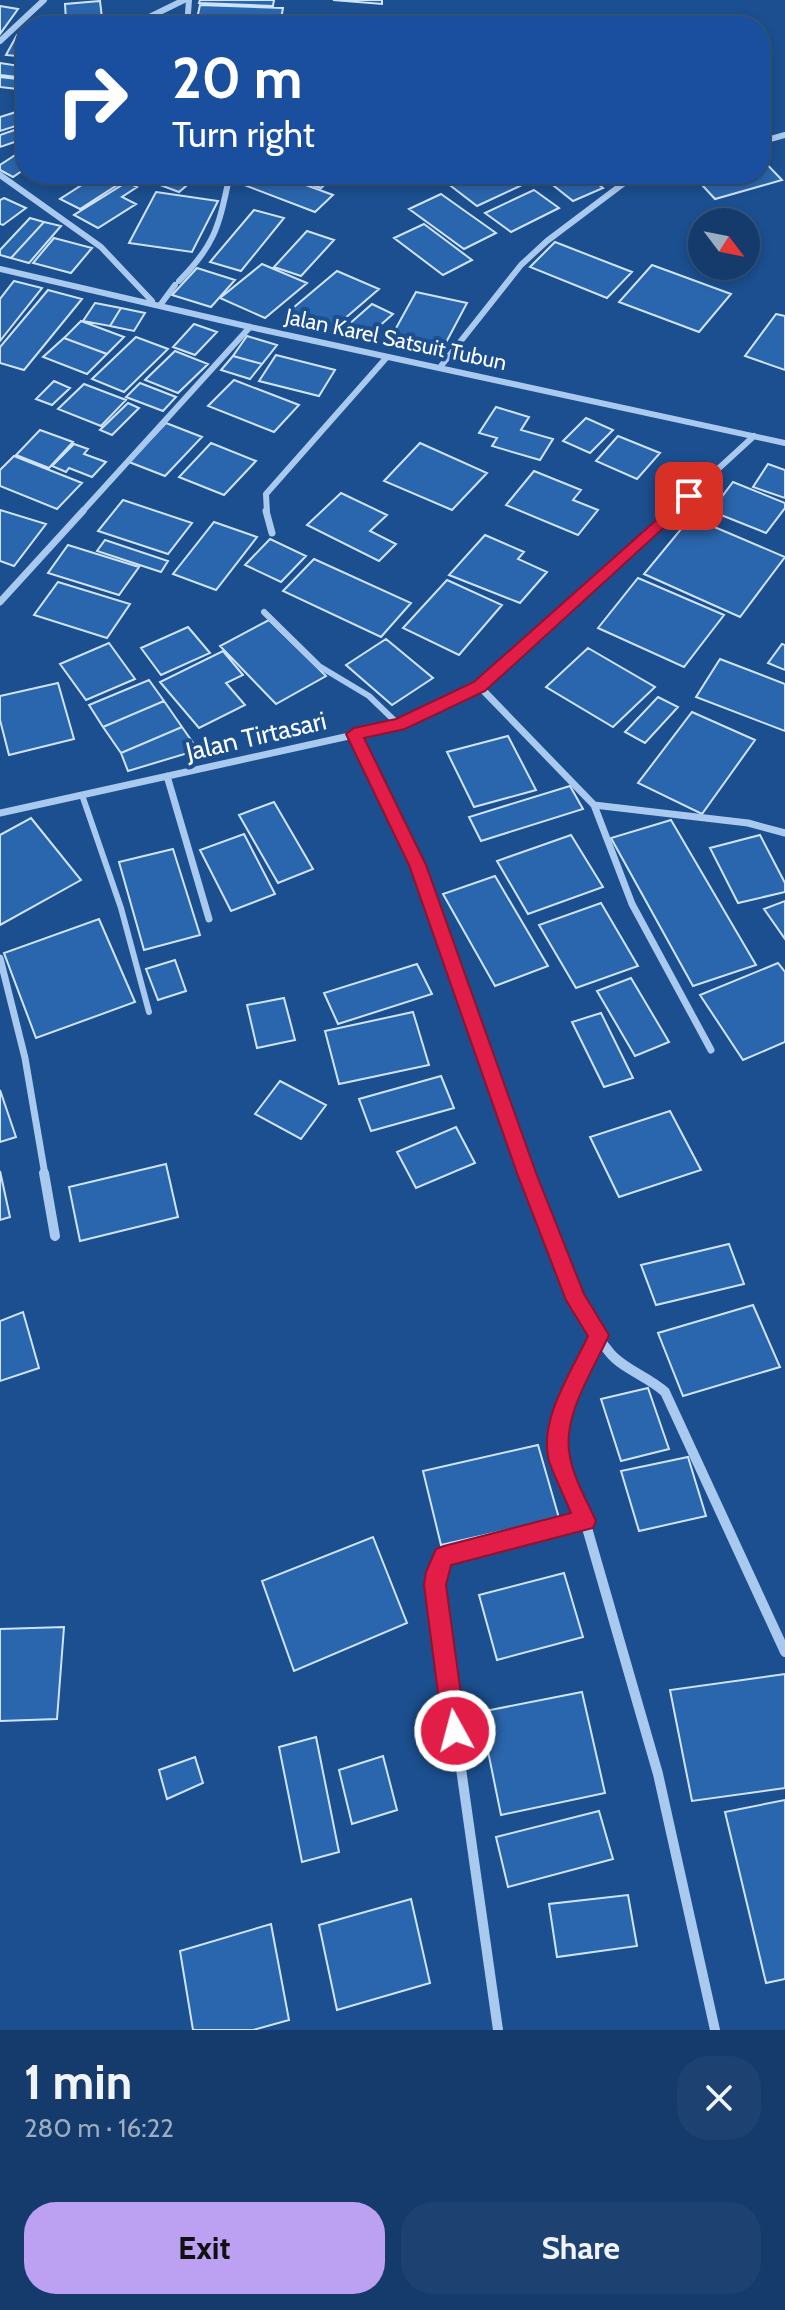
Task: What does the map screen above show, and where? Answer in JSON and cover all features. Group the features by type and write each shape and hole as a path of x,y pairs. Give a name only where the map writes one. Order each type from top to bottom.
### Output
{"street":[{"path":"27,16 44,0"},
{"path":"153,16 187,0"},
{"path":"0,41 16,26"},
{"path":"0,175 105,247 135,278 152,302"},
{"path":"161,304 205,254 218,234 228,184"},
{"path":"441,366 521,265 571,222 622,184"},
{"name":"Jalan Karel Satsuit Tubun","path":"0,269 250,327 785,443"},
{"path":"0,602 250,327"},
{"path":"272,533 265,505 266,494 387,357"},
{"name":"Jalan Tirtasari","path":"0,813 399,725 480,687 754,436"},
{"path":"480,687 594,805 632,904 711,1050"},
{"path":"354,734 417,865 526,1173 576,1300 611,1355 652,1380 665,1392 785,1652"},
{"path":"167,776 209,919"},
{"path":"594,805 748,823 785,833"},
{"path":"0,958 25,1058 55,1236"},
{"path":"599,1335 563,1413 558,1443 560,1459 585,1521 658,1774 715,2030"},
{"path":"498,2030 435,1585 437,1572 444,1556 585,1521"}],"lane":[{"path":"264,612 319,666 369,696 399,725"},
{"path":"82,795 121,908 149,1012"}],"building":[{"path":"200,0 274,0 273,6 199,3"},
{"path":"333,0 382,0 382,4"},
{"path":"100,1 102,16 66,16 65,4"},
{"path":"200,5 283,8 282,16 198,16"},
{"path":"0,6 18,9 0,34"},
{"path":"16,37 16,56 6,55"},
{"path":"0,63 16,65 16,77 0,75"},
{"path":"0,77 16,79 16,89 0,87"},
{"path":"16,112 16,126 0,131 0,117"},
{"path":"16,129 16,141 0,147 0,135"},
{"path":"16,155 16,175 13,177 0,170 0,165"},
{"path":"770,167 782,180 770,183"},
{"path":"83,184 119,184 80,209 60,199"},
{"path":"124,184 137,187 122,197 136,204 98,228 74,215"},
{"path":"157,184 188,184 179,192"},
{"path":"242,184 303,184 333,195 315,212"},
{"path":"448,184 520,186 477,206"},
{"path":"552,184 598,184 603,188 573,201"},
{"path":"701,184 768,184 715,199"},
{"path":"534,190 559,208 511,232 485,213"},
{"path":"156,192 218,201 192,252 129,243"},
{"path":"441,194 496,233 464,249 409,209"},
{"path":"4,198 26,208 3,225 0,224 0,200"},
{"path":"254,210 284,218 241,271 210,262"},
{"path":"30,218 44,222 11,258 0,255 0,250"},
{"path":"44,222 61,226 29,263 11,258"},
{"path":"424,224 472,260 443,275 394,238"},
{"path":"307,231 334,240 301,276 274,267"},
{"path":"54,238 92,248 71,273 33,263"},
{"path":"555,242 632,272 607,298 530,267"},
{"path":"262,264 307,283 265,318 220,298"},
{"path":"652,265 731,294 699,332 619,302"},
{"path":"197,268 235,280 211,307 172,295"},
{"path":"337,271 379,289 329,332 287,313"},
{"path":"14,281 42,288 0,341 0,299"},
{"path":"48,290 82,299 24,370 0,363 0,347"},
{"path":"416,292 467,303 442,350 390,339"},
{"path":"95,303 121,308 110,326 83,321"},
{"path":"372,304 393,314 368,336 347,326"},
{"path":"121,308 145,313 134,331 110,326"},
{"path":"776,314 785,316 785,370 745,356"},
{"path":"81,321 124,337 107,354 64,338"},
{"path":"194,324 217,332 195,355 173,347"},
{"path":"247,336 277,345 262,364 233,356"},
{"path":"136,337 168,349 124,392 92,379"},
{"path":"64,338 107,354 87,374 43,357"},
{"path":"175,351 208,364 178,393 145,380"},
{"path":"276,355 335,370 319,396 259,381"},
{"path":"233,356 262,364 250,379 221,370"},
{"path":"234,380 299,405 274,432 208,406"},
{"path":"54,381 70,388 52,405 36,399"},
{"path":"140,383 176,397 163,411 126,397"},
{"path":"84,384 126,400 101,426 58,409"},
{"path":"128,403 139,408 112,435 100,430"},
{"path":"496,407 529,417 521,430 553,439 540,460 492,446 497,438 479,433"},
{"path":"586,418 613,430 590,453 563,441"},
{"path":"166,423 202,437 165,476 129,462"},
{"path":"40,430 73,442 49,468 16,455"},
{"path":"618,436 660,453 637,479 596,461"},
{"path":"211,443 256,461 224,495 179,477"},
{"path":"420,443 487,473 452,510 384,481"},
{"path":"74,444 88,449 84,454 106,462 92,477 69,468 66,472 52,466"},
{"path":"14,456 82,483 57,509 0,486 0,470"},
{"path":"768,464 785,470 785,498 753,487"},
{"path":"534,471 581,490 573,500 598,510 578,535 506,505"},
{"path":"733,482 785,503 785,508 766,533 711,511"},
{"path":"341,493 387,515 370,531 396,544 379,561 307,525"},
{"path":"123,500 192,523 168,554 98,531"},
{"path":"0,510 46,524 14,566 0,561"},
{"path":"691,517 785,557 740,617 644,574"},
{"path":"214,522 257,537 216,590 173,574"},
{"path":"485,535 524,552 518,559 547,572 520,603 449,575"},
{"path":"270,539 306,556 281,582 245,565"},
{"path":"105,540 168,561 161,572 97,551"},
{"path":"68,545 139,567 119,595 48,573"},
{"path":"314,559 411,603 381,637 283,591"},
{"path":"638,578 724,615 684,667 598,628"},
{"path":"447,580 502,605 459,655 403,628"},
{"path":"58,582 130,604 107,638 34,615"},
{"path":"269,620 326,676 276,704 220,646"},
{"path":"188,627 210,653 161,675 141,648"},
{"path":"386,639 433,678 392,705 346,665"},
{"path":"109,643 135,679 86,700 60,664"},
{"path":"782,644 785,645 785,670 768,663"},
{"path":"588,648 655,687 613,727 546,687"},
{"path":"223,651 243,675 226,683 245,705 199,728 160,682"},
{"path":"720,659 785,684 785,731 696,697"},
{"path":"149,680 164,701 103,727 89,705"},
{"path":"58,683 74,739 9,755 0,720 0,696"},
{"path":"658,697 678,707 645,743 625,732"},
{"path":"164,701 182,727 121,753 103,727"},
{"path":"692,712 755,740 702,814 638,783"},
{"path":"182,727 198,750 128,771 121,753"},
{"path":"508,736 536,790 474,807 447,752"},
{"path":"570,786 583,809 481,841 469,817"},
{"path":"274,802 313,869 278,883 239,815"},
{"path":"31,818 81,880 0,925 0,835"},
{"path":"671,820 756,965 693,986 611,838"},
{"path":"244,834 275,894 231,911 200,850"},
{"path":"571,835 603,887 528,914 497,861"},
{"path":"760,835 785,883 785,892 738,903 710,848"},
{"path":"173,849 200,935 144,950 119,862"},
{"path":"495,876 548,966 495,986 443,894"},
{"path":"785,901 785,939 764,909"},
{"path":"601,903 638,966 576,988 539,925"},
{"path":"99,919 135,1002 36,1038 4,953"},
{"path":"175,960 186,991 158,1000 146,969"},
{"path":"778,963 785,972 785,1042 743,1060 700,995"},
{"path":"417,964 432,994 338,1024 324,993"},
{"path":"631,978 669,1042 635,1056 597,991"},
{"path":"284,998 295,1040 257,1048 247,1005"},
{"path":"413,1012 429,1065 339,1084 325,1031"},
{"path":"601,1013 633,1078 604,1087 572,1022"},
{"path":"441,1076 454,1108 371,1131 359,1099"},
{"path":"280,1081 326,1105 301,1139 255,1114"},
{"path":"0,1090 16,1137 0,1142"},
{"path":"670,1111 701,1170 619,1197 590,1137"},
{"path":"456,1127 475,1163 416,1188 397,1152"},
{"path":"166,1164 178,1217 80,1241 69,1187"},
{"path":"0,1171 10,1217 0,1220"},
{"path":"729,1244 744,1284 656,1305 641,1265"},
{"path":"753,1305 780,1367 683,1396 658,1333"},
{"path":"23,1312 39,1368 0,1381 0,1321"},
{"path":"648,1388 669,1449 621,1461 601,1399"},
{"path":"538,1445 559,1518 441,1545 423,1471"},
{"path":"688,1457 706,1516 639,1531 621,1471"},
{"path":"373,1537 407,1623 294,1671 262,1581"},
{"path":"564,1573 583,1637 497,1660 479,1595"},
{"path":"64,1627 57,1719 0,1721 0,1629"},
{"path":"785,1674 785,1788 692,1801 670,1690"},
{"path":"582,1692 605,1793 501,1815 480,1712"},
{"path":"316,1737 339,1852 302,1862 279,1747"},
{"path":"383,1756 397,1810 352,1824 339,1770"},
{"path":"195,1757 203,1783 167,1799 159,1770"},
{"path":"785,1800 785,1979 766,1983 725,1812"},
{"path":"599,1811 613,1859 508,1887 496,1837"},
{"path":"628,1895 637,1946 557,1957 549,1904"},
{"path":"411,1899 430,1983 337,2010 319,1925"},
{"path":"271,1924 289,2020 253,2030 193,2030 180,1951"}],"route":[{"path":"455,1731 435,1585 437,1572 444,1556 585,1521 560,1459 558,1443 563,1413 599,1335 576,1300 555,1240 526,1173 417,865 354,734 399,725 480,687 689,496"}]}
